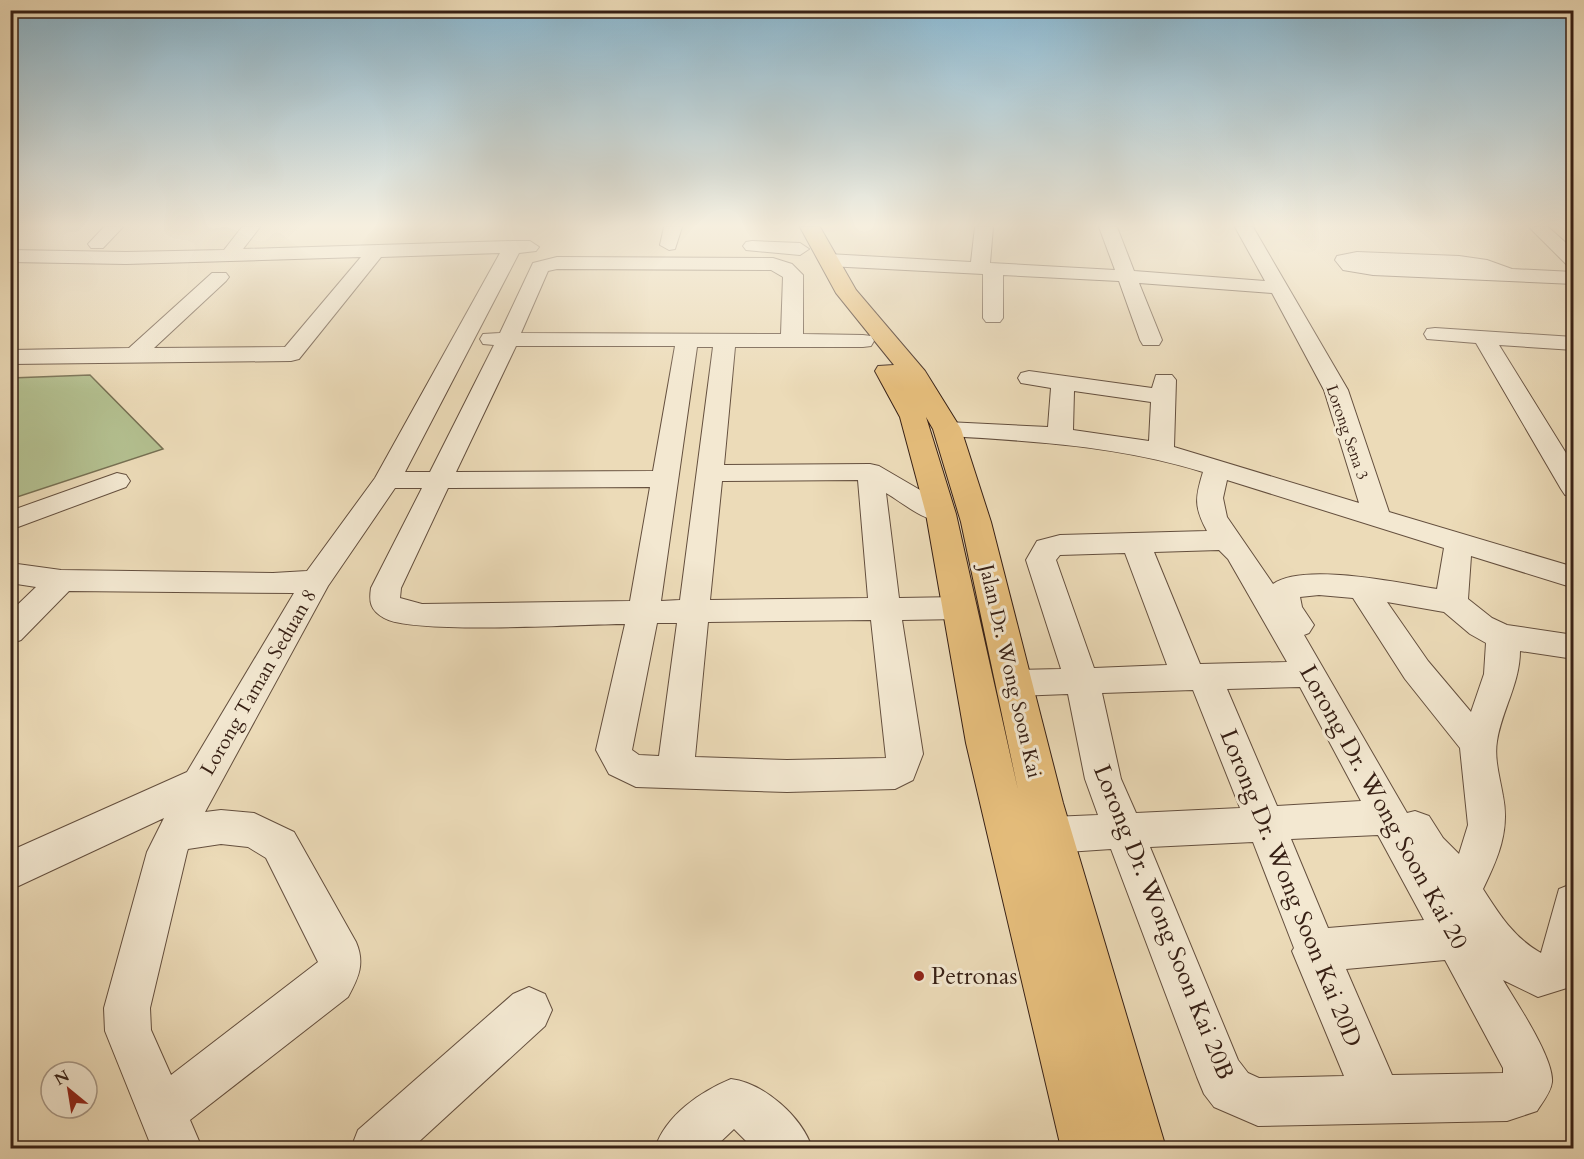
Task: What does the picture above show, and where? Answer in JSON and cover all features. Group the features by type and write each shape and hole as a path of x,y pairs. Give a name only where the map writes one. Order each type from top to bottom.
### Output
{"main road":[{"name":"Jalan Dr. Wong Soon Kai","path":"824,281 837,310 892,377 913,417 941,514 986,743 1088,1149"},
{"name":"Jalan Dr. Wong Soon Kai","path":"838,281 916,376 947,429 976,522 1052,835 1139,1149"}],"street":[{"path":"134,355 215,281"},
{"path":"10,357 291,354 351,281"},
{"name":"Lorong Taman Seduan 8","path":"170,1130 128,1031 127,1008 167,852 200,783 316,581 387,480 494,281"},
{"path":"533,281 508,339 386,588 384,602 396,611 422,615 643,614 694,611 960,608"},
{"path":"792,341 793,281"},
{"path":"988,281 993,318"},
{"path":"1129,281 1151,340"},
{"path":"1189,281 1277,288"},
{"name":"Lorong Sena 3","path":"1273,281 1306,334 1336,390 1377,517"},
{"path":"1435,334 1574,344"},
{"path":"1484,338 1570,476"},
{"path":"462,339 863,341"},
{"path":"687,340 643,614 614,750 618,761 636,771 787,776 895,773 900,770 905,754 885,609 870,472"},
{"path":"675,772 725,341"},
{"path":"1029,378 1063,383 1164,388 1161,451"},
{"path":"1060,435 1063,383"},
{"path":"947,429 1060,435 1161,451 1574,578"},
{"name":"Lorong Dr. Wong Soon Kai 20","path":"1218,468 1209,498 1213,517 1226,540 1239,553 1294,645 1526,1067 1528,1082 1520,1094 1377,1098"},
{"path":"710,473 870,472 941,514"},
{"path":"387,480 665,479"},
{"path":"10,521 117,481"},
{"path":"1136,544 1226,540"},
{"path":"1453,603 1452,587 1459,542"},
{"name":"Lorong Dr. Wong Soon Kai 20B","path":"1136,544 1060,545 1047,548 1041,560 1082,681 1103,779 1215,1063 1231,1090 1258,1102 1377,1098"},
{"name":"Lorong Dr. Wong Soon Kai 20D","path":"1136,544 1267,826 1314,951 1377,1098"},
{"path":"10,573 61,580 273,584 316,581"},
{"path":"10,632 61,580"},
{"path":"1574,647 1502,636 1481,626 1453,603 1333,585 1300,585 1285,590 1283,596 1284,603 1354,713 1422,840 1509,959 1538,975 1555,972 1562,959 1574,903"},
{"path":"1364,590 1385,625 1448,712 1478,743"},
{"path":"1461,891 1485,837 1487,809 1478,743 1493,700 1504,654 1505,645 1502,636"},
{"path":"1014,683 1308,674"},
{"path":"10,871 200,783"},
{"path":"1052,835 1123,830 1267,826 1390,817"},
{"path":"170,1130 332,981 339,969 341,957 280,845 254,830 221,827 176,833"},
{"path":"1314,951 1457,938"},
{"path":"376,1149 529,1010"},
{"path":"680,1149 714,1113 730,1103 745,1105 787,1149"}],"green space":[{"path":"90,375 163,449 11,499 11,378"}],"place":[{"name":"Petronas","path":"919,976"}]}
